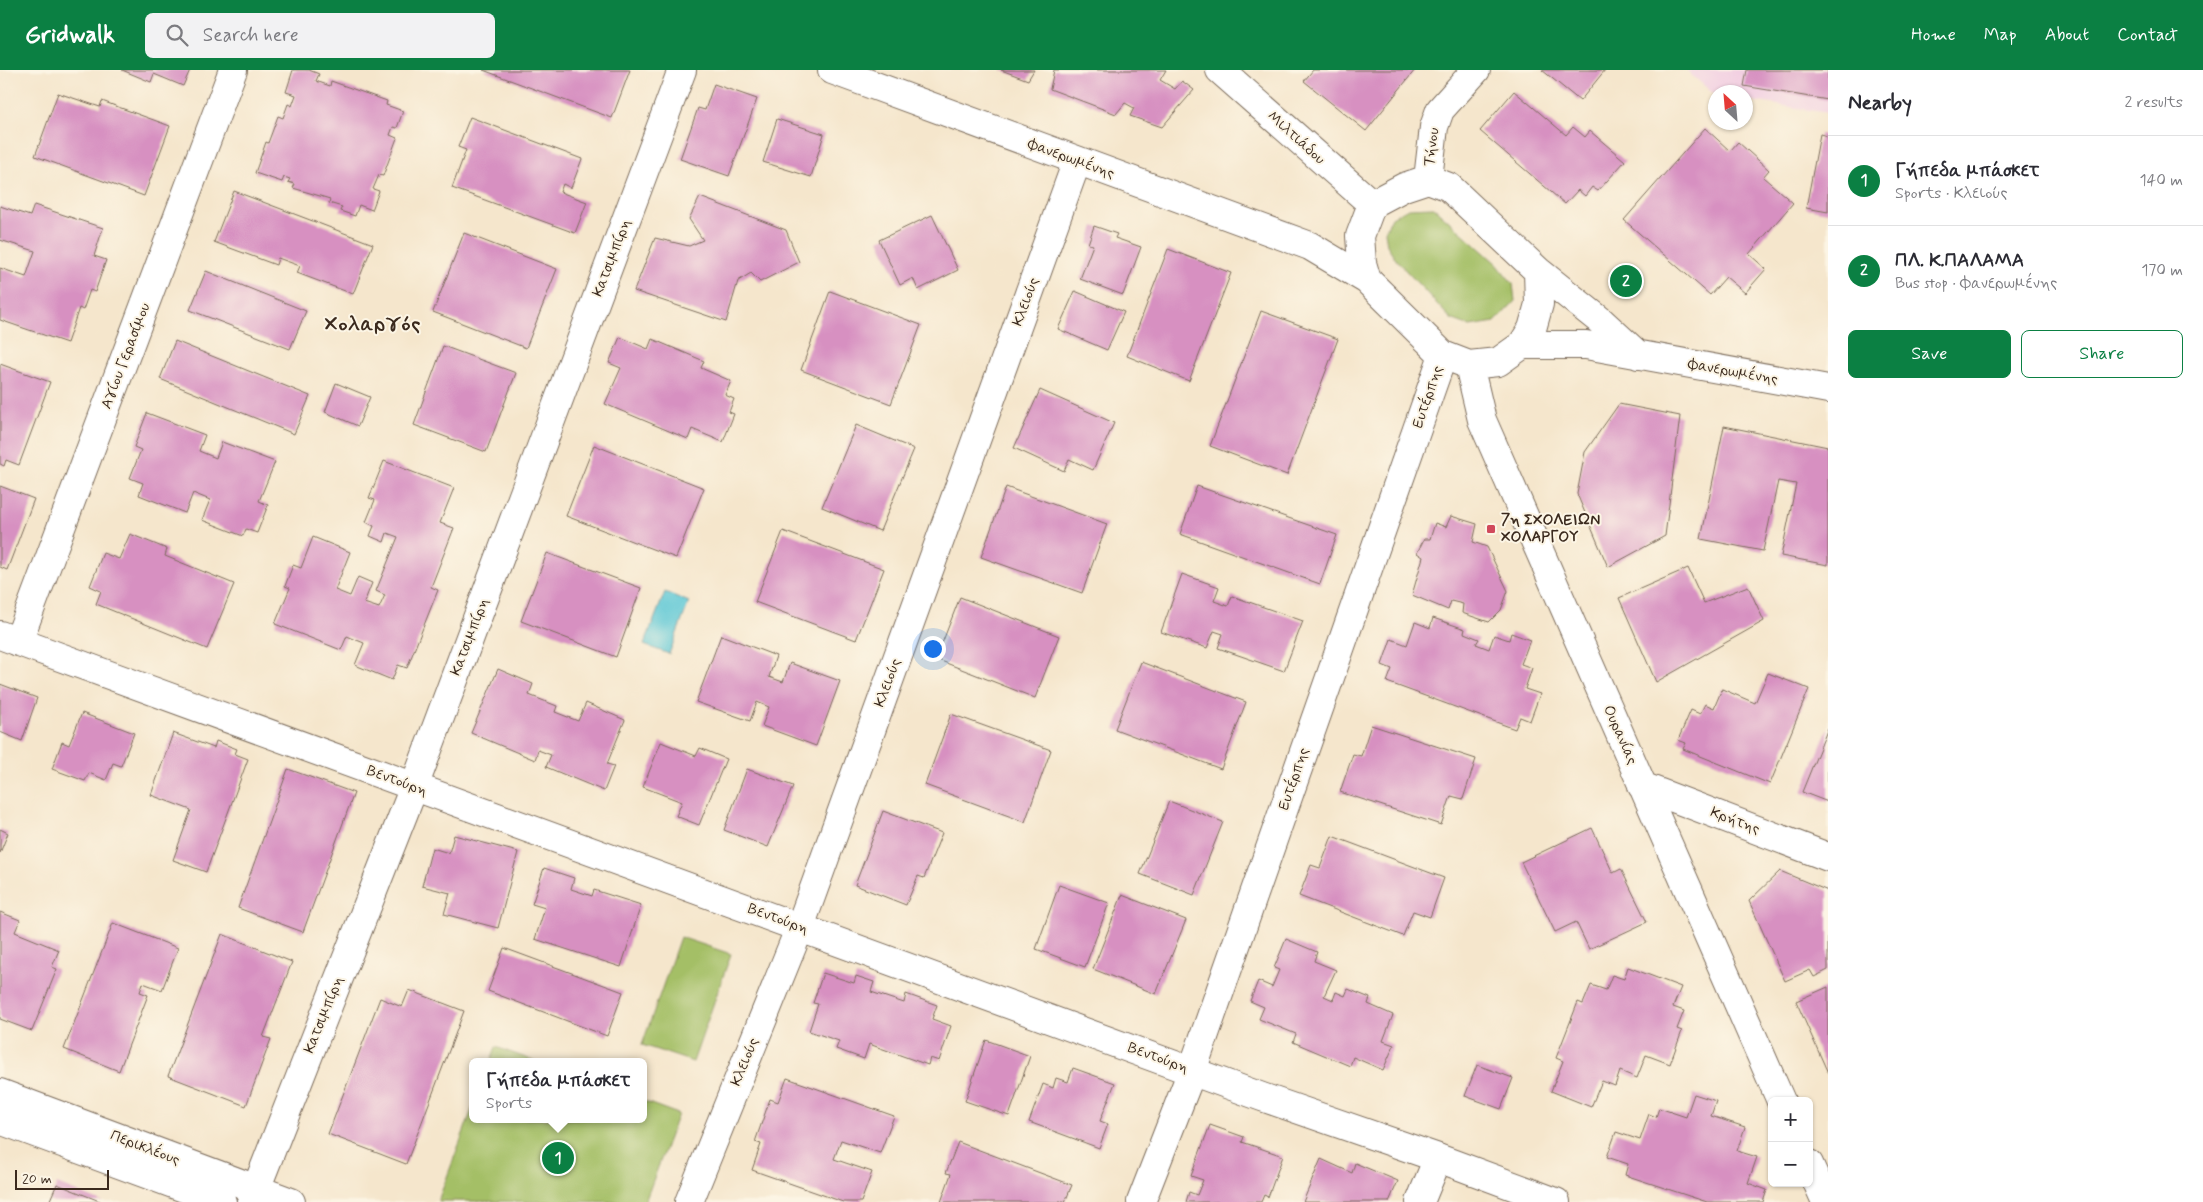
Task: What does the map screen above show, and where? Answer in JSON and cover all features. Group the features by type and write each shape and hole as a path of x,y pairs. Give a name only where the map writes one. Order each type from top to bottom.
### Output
{"street":[{"name":"Αγίου Γερασίμου","path":"9,639 234,70"},
{"name":"Κατσιμπίρη","path":"253,1195 414,787 682,70"},
{"name":"Φανερωμένης","path":"832,70 1310,246 1367,280"},
{"name":"Μιλτιάδου","path":"1220,70 1372,204"},
{"name":"Τήνου","path":"1428,179 1434,127 1440,110 1476,70"},
{"name":"Κλειούς","path":"689,1202 800,927 1077,161"},
{"path":"1538,271 1539,304 1532,330 1522,345 1498,362 1469,365 1443,355 1367,280 1362,263 1360,236 1372,204 1404,187 1428,179 1449,188 1538,271 1602,322 1638,355"},
{"name":"Φανερωμένης","path":"1310,246 1337,248 1348,244 1360,236"},
{"name":"Φανερωμένης","path":"1522,345 1586,345 1828,390"},
{"name":"Ευτέρπης","path":"1141,1202 1192,1070 1443,355"},
{"name":"Ουρανίας","path":"1469,365 1482,420 1779,1097"},
{"name":"Βεντούρη","path":"9,639 1556,1202"},
{"name":"Κρήτης","path":"1642,786 1828,857"},
{"name":"Περικλέους","path":"0,1093 253,1195 291,1202"},
{"name":"Περικλέους","path":"0,1120 222,1202"},
{"path":"1420,1202 1438,1158"},
{"path":"1813,1173 1826,1202"}],"shaded area":[{"path":"1686,70 1828,70 1828,113 1753,101 1753,85 1708,85 1708,89"}],"green space":[{"path":"1433,207 1497,264 1513,284 1515,301 1495,322 1470,326 1451,319 1397,261 1387,245 1385,231 1392,217 1408,208"},
{"path":"680,937 731,954 693,1062 642,1045"},
{"path":"496,1047 526,1058 492,1058"},
{"path":"647,1102 678,1114 645,1202 438,1201 469,1118 469,1123 647,1123"}],"water":[{"path":"665,592 689,602 669,654 644,645"}],"building":[{"path":"122,70 190,70 183,86 154,74 151,82"},
{"path":"293,70 309,70 319,74 316,81 330,86 331,81 387,101 386,105 403,111 397,128 393,127 390,135 397,138 383,176 379,175 373,189 379,191 372,210 359,205 355,216 340,211 342,207 329,203 330,199 293,188 295,184 288,182 290,179 284,177 282,182 255,173 278,116 283,118 288,104 292,106 296,95 286,92"},
{"path":"483,70 630,70 612,118"},
{"path":"1001,70 1034,70 1028,80"},
{"path":"1054,70 1166,70 1160,80 1175,89 1182,81 1194,90 1162,127 1130,116 1134,108 1125,103 1116,114 1050,89"},
{"path":"1313,70 1415,70 1366,131 1304,81"},
{"path":"1542,70 1605,70 1580,101"},
{"path":"1747,70 1828,70 1828,100 1753,88 1753,85 1744,85"},
{"path":"714,84 757,99 729,176 680,159 698,108 705,110"},
{"path":"1514,91 1566,135 1573,127 1585,137 1590,131 1625,161 1598,191 1592,187 1585,196 1578,190 1565,204 1480,131"},
{"path":"58,93 100,107 102,101 170,126 144,196 35,156"},
{"path":"470,117 582,159 571,188 563,184 560,192 587,202 575,233 452,188 466,150 458,147"},
{"path":"777,119 824,134 811,177 763,162"},
{"path":"1705,128 1730,151 1738,142 1769,170 1763,177 1793,203 1749,254 1766,269 1745,293 1726,277 1710,295 1624,220"},
{"path":"1820,134 1828,136 1828,212 1806,208"},
{"path":"234,191 373,244 353,294 297,273 300,266 278,258 276,265 214,242"},
{"path":"700,197 786,230 799,262 760,282 751,273 738,281 726,322 634,291 655,238 689,246 703,240 689,219"},
{"path":"34,205 103,228 94,256 106,260 95,292 90,290 83,310 79,308 67,343 0,320 0,268 26,277 35,251 0,240 0,206 30,216"},
{"path":"932,215 958,270 918,290 913,278 900,285 879,240"},
{"path":"1094,226 1117,234 1115,238 1141,247 1123,295 1080,279 1093,245 1088,244"},
{"path":"464,233 557,269 526,348 433,312"},
{"path":"1168,249 1231,273 1189,381 1127,356"},
{"path":"206,271 306,311 290,349 190,310"},
{"path":"830,291 921,325 891,404 801,370"},
{"path":"1075,291 1124,312 1107,350 1058,329"},
{"path":"1261,311 1338,339 1287,475 1210,446"},
{"path":"620,337 648,349 652,339 704,361 701,368 731,381 725,395 734,399 729,412 734,414 723,442 692,429 688,439 605,404 621,368 609,363"},
{"path":"175,341 310,396 294,434 160,379"},
{"path":"443,346 516,373 486,452 414,425"},
{"path":"0,364 50,382 19,465 6,460 4,466 0,464"},
{"path":"336,383 370,397 358,426 325,412"},
{"path":"1040,390 1114,423 1093,470 1069,459 1064,471 1014,448"},
{"path":"1619,404 1680,416 1665,536 1608,567 1577,494 1585,452"},
{"path":"147,413 205,435 199,451 216,458 222,442 275,462 259,501 268,505 257,533 246,529 243,536 202,520 210,500 193,493 185,513 139,495 143,483 130,478 141,450 134,447"},
{"path":"856,425 914,449 880,531 822,507"},
{"path":"1724,426 1828,447 1828,565 1781,556 1796,484 1778,481 1763,551 1701,539"},
{"path":"594,445 704,488 676,558 566,516"},
{"path":"384,461 454,488 440,523 454,528 431,587 438,590 407,668 398,665 392,680 355,665 364,643 347,636 341,650 275,624 290,588 285,586 293,565 301,568 313,537 350,552 335,590 350,596 358,577 372,583 364,603 379,608 385,595 376,591 398,537 387,533 384,542 370,536 374,526 366,522 375,500 369,498"},
{"path":"0,486 34,499 7,570 0,567"},
{"path":"1197,486 1337,535 1320,584 1180,534"},
{"path":"1006,487 1107,524 1082,593 981,557"},
{"path":"1451,516 1477,524 1473,542 1487,547 1508,591 1501,610 1489,622 1462,613 1463,604 1451,601 1448,610 1412,595 1423,557 1417,553 1424,539 1430,539 1435,523 1446,527"},
{"path":"783,531 884,569 856,640 755,602"},
{"path":"130,534 167,549 165,556 234,584 207,649 96,604 101,591 90,586 103,553 119,559"},
{"path":"547,553 641,588 616,657 521,621"},
{"path":"1688,568 1704,603 1748,586 1764,621 1656,682 1619,598"},
{"path":"1182,574 1219,587 1214,601 1228,606 1232,596 1303,621 1284,671 1218,648 1223,634 1214,631 1207,648 1161,632"},
{"path":"960,597 1059,636 1035,698 936,659"},
{"path":"1433,618 1465,629 1464,633 1479,639 1476,644 1489,649 1494,635 1509,640 1511,633 1530,640 1521,664 1532,668 1525,689 1540,694 1530,721 1520,717 1515,729 1387,682 1392,669 1382,665 1391,639 1407,645 1415,622 1430,628"},
{"path":"721,635 776,656 769,677 783,682 790,663 840,681 816,746 762,726 769,707 757,702 750,721 696,702"},
{"path":"1141,662 1246,702 1221,769 1115,729"},
{"path":"498,669 533,684 529,695 557,706 555,712 578,721 586,703 625,720 607,764 614,766 604,791 546,767 551,755 538,750 535,760 471,733"},
{"path":"1768,673 1809,689 1770,784 1683,749 1686,743 1678,740 1691,710 1700,714 1705,704 1714,708 1722,689 1755,703"},
{"path":"0,684 37,698 22,741 0,732"},
{"path":"82,713 134,733 121,766 113,763 106,780 89,773 85,781 52,769 62,742 69,745"},
{"path":"951,714 1051,750 1025,822 925,785"},
{"path":"1371,725 1476,759 1463,799 1451,796 1441,825 1340,792 1353,754 1361,756"},
{"path":"1828,728 1828,802 1802,792"},
{"path":"173,733 214,748 216,741 237,749 235,754 248,759 206,872 173,860 191,810 151,795"},
{"path":"661,742 696,756 700,748 726,759 699,825 676,816 682,802 643,787"},
{"path":"288,769 354,793 303,932 238,908"},
{"path":"747,769 793,786 768,847 724,830"},
{"path":"1169,801 1223,822 1194,895 1140,874"},
{"path":"883,811 942,833 924,878 918,876 906,905 855,885"},
{"path":"1592,828 1613,873 1621,869 1647,922 1589,949 1576,922 1555,932 1521,862"},
{"path":"0,829 8,833 0,853"},
{"path":"454,835 518,852 498,928 444,914 450,893 422,886 432,848 449,853"},
{"path":"1332,836 1444,878 1430,917 1413,911 1403,936 1299,896 1311,865 1320,868"},
{"path":"544,868 574,878 571,889 592,896 594,890 641,905 621,967 535,939 545,908 532,904"},
{"path":"1780,871 1828,891 1828,970 1814,977 1810,970 1785,981 1749,901"},
{"path":"1059,885 1109,903 1085,967 1036,949"},
{"path":"1122,895 1186,920 1156,994 1093,969"},
{"path":"0,912 20,920 15,932 59,950 52,967 57,969 32,1031 0,1019"},
{"path":"113,923 178,948 162,990 143,983 140,992 148,995 119,1071 64,1049"},
{"path":"222,934 292,962 263,1037 271,1039 246,1106 168,1076"},
{"path":"1286,939 1317,952 1314,961 1336,970 1324,996 1333,1000 1336,992 1345,996 1348,989 1370,998 1368,1004 1393,1015 1383,1041 1394,1045 1383,1070 1353,1057 1350,1066 1293,1042 1296,1034 1259,1019 1264,1007 1250,1001 1258,981 1272,987 1279,970 1274,968"},
{"path":"504,948 623,992 607,1036 488,991"},
{"path":"1628,967 1681,987 1673,1007 1684,1011 1677,1029 1682,1031 1670,1064 1646,1055 1637,1078 1620,1071 1615,1086 1602,1081 1591,1107 1551,1091 1563,1061 1556,1058 1578,1002 1583,1004 1591,985 1606,990 1612,975 1624,979"},
{"path":"823,973 854,983 856,976 874,982 871,992 904,1003 906,994 937,1005 932,1019 951,1026 939,1061 930,1058 928,1065 869,1044 864,1059 836,1049 839,1041 809,1031 818,1004 813,1003"},
{"path":"1828,987 1828,1073 1796,1001"},
{"path":"409,990 464,1011 406,1164 328,1134 380,998 402,1007"},
{"path":"986,1040 1030,1056 1009,1116 965,1101"},
{"path":"1477,1065 1513,1078 1501,1109 1465,1096"},
{"path":"1073,1068 1115,1083 1100,1121 1108,1124 1099,1148 1029,1122 1043,1084 1053,1088 1056,1078 1068,1082"},
{"path":"787,1078 894,1116 880,1153 841,1140 834,1159 872,1172 861,1202 843,1202 752,1170 761,1144 755,1142 770,1099 778,1102"},
{"path":"1694,1094 1716,1101 1711,1116 1745,1127 1737,1151 1757,1157 1748,1183 1767,1190 1763,1202 1707,1202 1625,1175 1628,1164 1607,1157 1616,1132 1640,1140 1649,1114 1656,1117 1659,1108 1686,1117"},
{"path":"1210,1125 1244,1137 1242,1142 1283,1156 1268,1197 1264,1195 1261,1202 1186,1202 1189,1192 1197,1195 1203,1180 1191,1176"},
{"path":"958,1142 1072,1185 1065,1202 941,1202 951,1174 946,1173"},
{"path":"1321,1159 1352,1173 1355,1163 1398,1181 1389,1202 1303,1202"},
{"path":"57,1184 102,1202 49,1202"}],"place":[{"name":"ΠΛ. Κ.ΠΑΛΑΜΑ","path":"1626,281"},
{"name":"7η ΣΧΟΛΕΙΩΝ ΧΟΛΑΡΓΟΥ","path":"1491,529"},
{"name":"Γήπεδα μπάσκετ","path":"558,1158"}],"district":[{"name":"Χολαργός","path":"373,324"}]}
